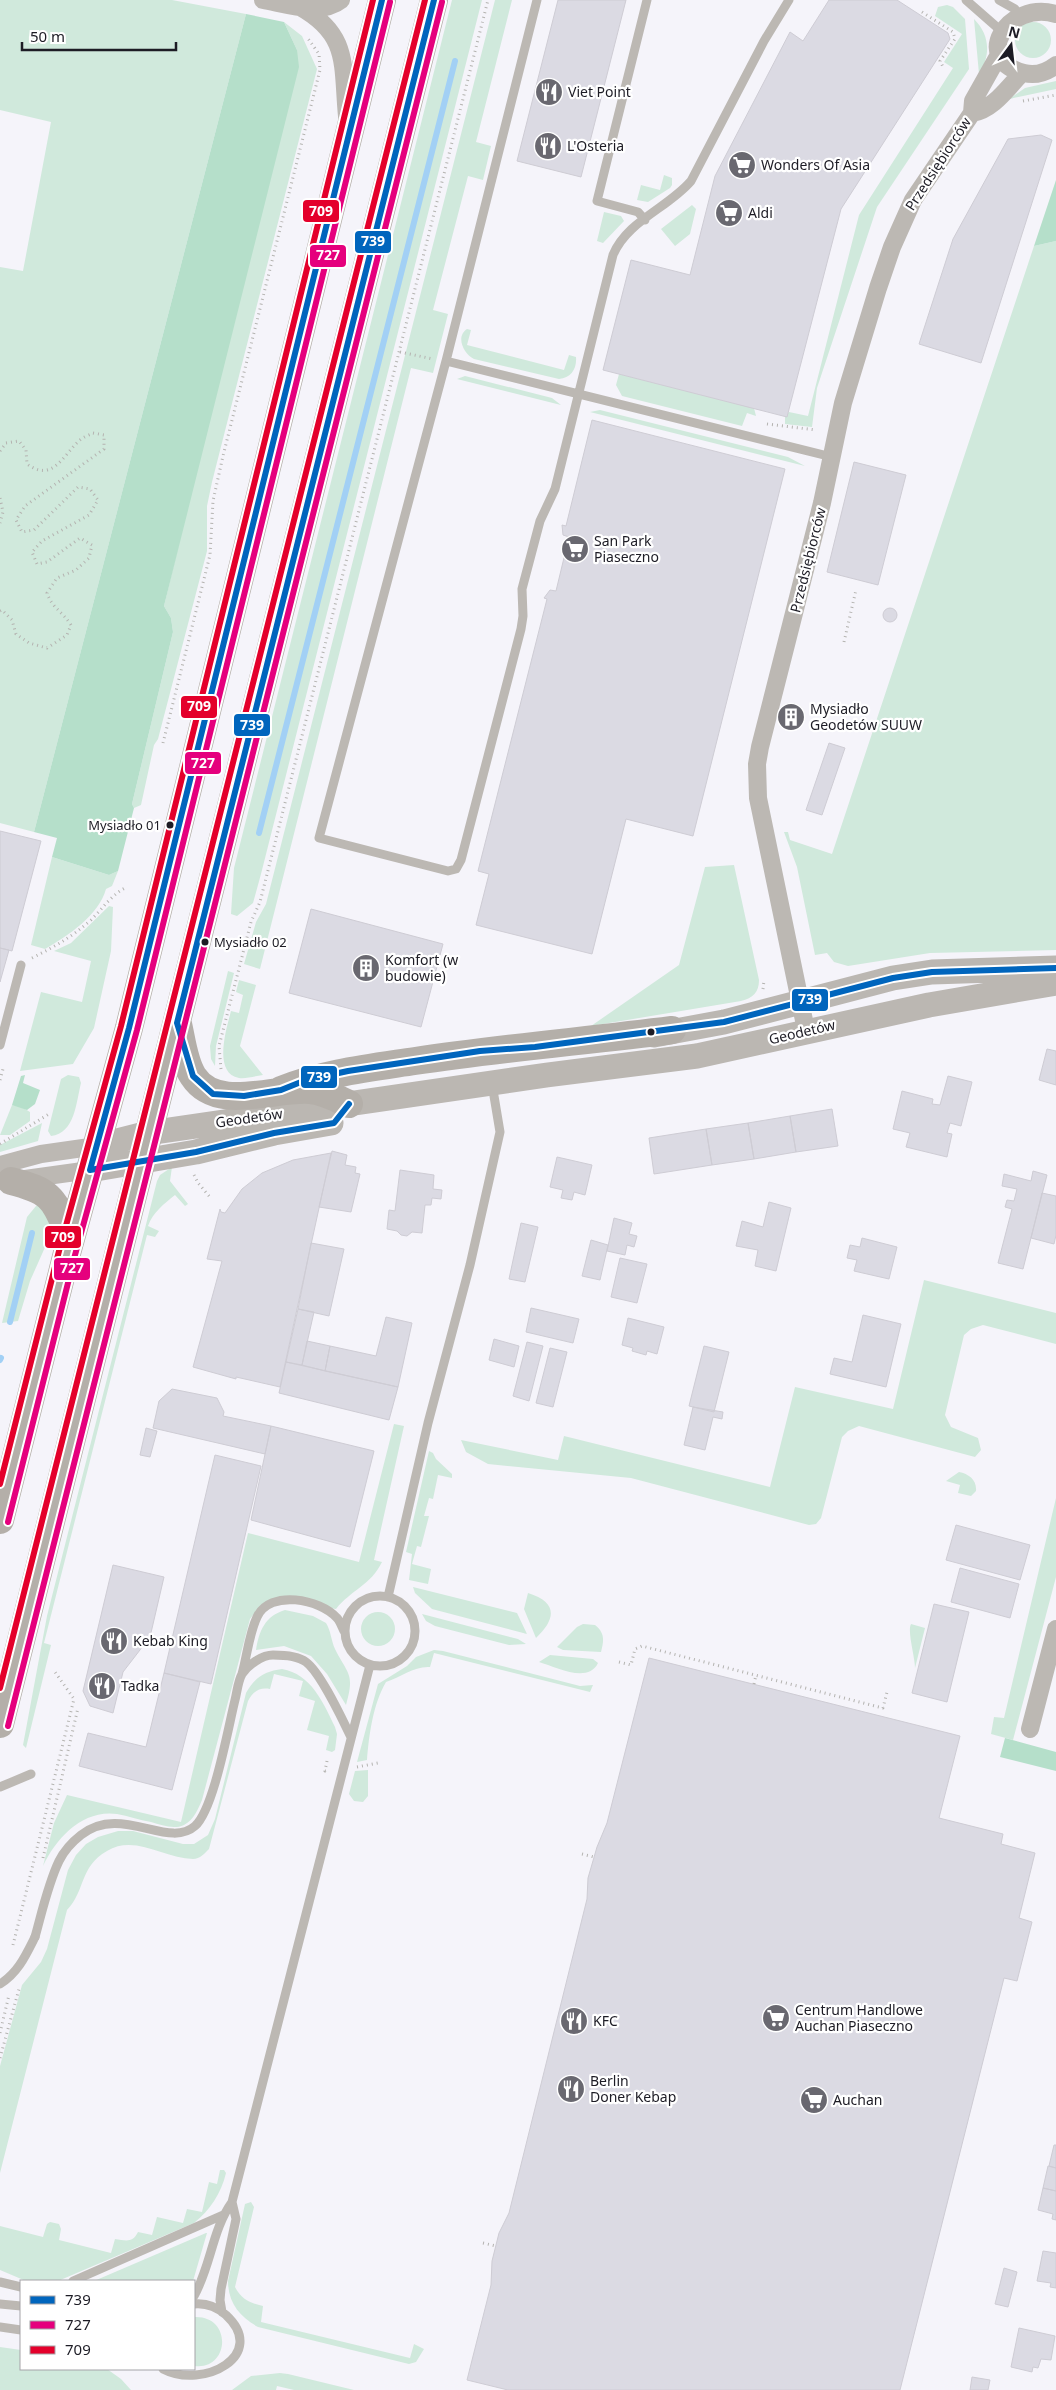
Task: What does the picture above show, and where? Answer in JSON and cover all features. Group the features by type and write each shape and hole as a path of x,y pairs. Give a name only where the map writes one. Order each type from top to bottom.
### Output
{"main road":[{"path":"2,1507 165,881 382,0"},
{"path":"0,1724 434,0"},
{"path":"177,1023 193,1076 213,1094 244,1096 281,1090 322,1091 349,1104"},
{"path":"281,1090 306,1080 348,1071 480,1051 535,1047 672,1030"},
{"path":"4,1176 37,1188 50,1197 71,1238"}],"street":[{"path":"263,0 300,7 320,7 336,4 341,0"},
{"path":"1048,7 1032,5 1015,9 1007,15 999,29 997,41 1000,53 1008,65 1022,73 1035,74 1054,68"},
{"path":"300,7 316,16 328,28 340,48 349,134"},
{"name":"Przedsiębiorców","path":"806,1030 758,798 757,764 822,503 845,394 878,288 902,223 921,186 972,113 973,101 1000,53"},
{"name":"Przedsiębiorców","path":"972,113 986,108 996,101 1022,73"},
{"name":"Geodetów","path":"546,1075 564,1064 591,1052 672,1030 724,1022 800,1004 893,978 932,972 1056,968"},
{"name":"Geodetów","path":"93,1158 148,1133 546,1075 697,1056 806,1030 952,1000 1056,983"},
{"name":"Geodetów","path":"93,1158 141,1160 196,1152 274,1133 334,1123 344,1113 349,1104"},
{"path":"4,1176 41,1154 93,1158"},
{"path":"4,1176 93,1158"},
{"path":"1030,1729 1056,1629"}],"lane":[{"path":"537,0 446,362 319,838 448,871 456,869 461,860 523,616 522,589 540,521 555,489 613,255 622,237 681,193 696,174 764,41 789,0"},
{"path":"645,220 638,212 597,201 648,0"},
{"path":"966,0 999,29"},
{"path":"999,0 1015,9"},
{"path":"446,362 832,457"},
{"path":"0,1045 21,965"},
{"path":"388,1597 432,1405 470,1265 500,1132 492,1083"},
{"path":"0,1984 14,1973 22,1963 35,1937 59,1861 76,1839 91,1827 107,1822 127,1823 180,1834 189,1830 202,1818 210,1797 257,1616 266,1607 277,1601 298,1600 320,1606 337,1618 344,1632 346,1643 352,1653 370,1665 382,1666 396,1662 408,1652 413,1643 415,1632 408,1610 399,1602 388,1597 367,1598 358,1604 350,1612 344,1632"},
{"path":"242,1674 253,1663 271,1655 293,1657 306,1662 316,1674 351,1737"},
{"path":"195,2294 201,2282 222,2215 232,2202 370,1665"},
{"path":"0,1787 31,1774"},
{"path":"222,2312 221,2289 236,2219 232,2202"},
{"path":"75,2280 222,2215"},
{"path":"0,2282 20,2287"},
{"path":"0,2304 20,2306"},
{"path":"195,2304 211,2306 222,2312 235,2326 240,2344 236,2363 226,2376"},
{"path":"0,2327 20,2330"},
{"path":"164,2370 176,2381 184,2385"}],"path":[{"path":"220,1077 219,1046 255,910 263,893 488,0"},
{"path":"922,12 953,32 955,39 940,61 943,67"},
{"path":"163,743 210,555 211,516 219,474 320,70 319,54 305,34"},
{"path":"1017,102 1056,95"},
{"path":"400,352 446,362"},
{"path":"0,451 6,443 19,442 26,450 27,464 35,470 48,470 63,460 80,440 93,433 104,435 104,449 25,506 16,520 22,532 34,530 78,487 90,489 98,500 89,515 42,541 32,552 37,564 47,562 80,538 92,544 89,558 76,570 57,578 48,592 51,604 65,614 72,625 67,635 47,648 29,643 16,634 12,620 2,610 0,611"},
{"path":"0,498 3,512 0,523"},
{"path":"844,642 856,590"},
{"path":"21,965 64,942 106,906 114,893 127,887"},
{"path":"0,1080 3,1070"},
{"path":"0,1144 49,1114"},
{"path":"193,1172 198,1183 210,1197"},
{"path":"619,1662 631,1665 635,1649 642,1646 884,1708 887,1692"},
{"path":"15,1954 13,1944 74,1699 55,1672"},
{"path":"754,1684 756,1675"},
{"path":"356,1767 378,1763"},
{"path":"582,1854 594,1858"},
{"path":"0,2033 10,1989"},
{"path":"483,2243 496,2246"}],"green space":[{"path":"0,0 172,0 246,14 34,832 0,823 0,267 23,271 51,122 0,110"},
{"path":"452,0 482,0 261,874 253,903 237,916 231,914 234,868"},
{"path":"495,0 512,0 476,142 491,146 483,180 468,176 433,310 448,314 433,373 411,368 260,969 244,964 256,922 266,904"},
{"path":"947,5 953,7 965,19 969,69 877,207 817,388 812,427 785,424 785,416 789,412 808,416 859,215 953,68 944,62 962,34 935,16 938,7"},
{"path":"246,14 284,22 297,50 299,67 164,606 171,618 173,632 132,804 134,808 118,871 109,875 52,857 57,838 34,832"},
{"path":"974,19 986,38 987,45 986,60 979,74"},
{"path":"284,22 302,36 317,69 212,482 207,506 207,551 158,739 154,745 141,805 134,808 132,804 173,632 171,618 164,606 297,50"},
{"path":"1033,22 1046,27 1051,40 1046,53 1033,58 1020,53 1015,40 1020,27"},
{"path":"1056,81 1056,89 1009,99 1025,88"},
{"path":"664,175 672,178 670,188 648,202 637,200 641,185 660,190"},
{"path":"1056,180 1056,241 1034,246"},
{"path":"692,205 696,209 690,234 675,246 661,229"},
{"path":"604,212 621,216 624,221 603,243 597,241"},
{"path":"1056,241 1056,950 930,953 848,966 834,962 827,953 815,955 797,867 784,832 788,832 790,840 832,854 1034,246"},
{"path":"467,329 471,330 467,345 564,370 569,355 576,357 574,369 567,377 559,379 474,359 464,349 461,341 463,332"},
{"path":"619,374 754,408 756,416 747,413 742,426 622,396 616,385"},
{"path":"465,376 552,398 561,405 457,379"},
{"path":"600,410 788,457 805,466 590,412"},
{"path":"52,857 109,875 118,871 112,886 106,889 97,908 90,916 73,931 45,949 31,945"},
{"path":"734,865 759,980 758,988 754,994 741,1001 591,1026 679,965 705,867"},
{"path":"109,906 113,907 111,951 94,1028 73,1064 20,1071 41,992 82,1002 91,961 54,951 71,943"},
{"path":"228,971 234,973 216,1046 215,1066 211,1059 210,1046"},
{"path":"239,980 256,985 240,1046 263,1075 245,1078 239,1078 231,1074 226,1068 223,1049 231,1011 239,1013 243,995 236,992"},
{"path":"25,1075 23,1083 40,1090 35,1104 27,1110 12,1105 21,1076"},
{"path":"68,1075 79,1077 81,1083 76,1108 70,1123 65,1129 59,1134 51,1136 48,1131 61,1079"},
{"path":"12,1105 20,1106 30,1112 30,1121 10,1135 0,1135"},
{"path":"42,1123 38,1141 0,1152 0,1145"},
{"path":"172,1167 170,1181 188,1204 185,1206 175,1195 156,1212 148,1226 159,1231 155,1237 147,1235 44,1643 51,1645 26,1748 23,1745 47,1616 157,1181 160,1175"},
{"path":"42,1203 52,1228 50,1236 30,1281 18,1321 2,1323 27,1217 36,1206"},
{"path":"924,1280 1056,1313 1056,1344 983,1325 971,1329 964,1335 945,1415 951,1427 978,1438 981,1450 975,1457 859,1426 848,1431 842,1437 821,1518 816,1524 809,1525 631,1478 488,1464 466,1452 461,1440 558,1460 564,1436 770,1487 795,1387 893,1409"},
{"path":"394,1424 404,1426 374,1560 382,1562 367,1582 336,1609 301,1597 282,1597 265,1603 250,1619 202,1800 193,1817 184,1825 172,1827 117,1814 93,1816 82,1821 63,1836 55,1845 43,1866 54,1823 67,1795 181,1822 248,1533 359,1562"},
{"path":"429,1451 452,1474 452,1478 438,1475 433,1499 429,1498 424,1516 429,1516 421,1547 417,1546 412,1564 431,1569 428,1584 409,1580 412,1554 406,1552"},
{"path":"959,1472 966,1474 974,1481 976,1491 971,1496 958,1493 960,1485 946,1481"},
{"path":"1056,1498 1056,1577 1013,1740 991,1734 994,1717 1004,1718"},
{"path":"413,1587 517,1613 527,1634 432,1609 415,1593"},
{"path":"528,1593 544,1601 551,1611 548,1624 536,1638 524,1609"},
{"path":"285,1610 313,1616 326,1623 335,1649 349,1675 350,1686 346,1705 327,1674 311,1656 284,1646 256,1650 264,1625 272,1616"},
{"path":"378,1612 385,1613 390,1617 394,1622 394,1636 390,1641 385,1645 378,1646 371,1645 366,1641 362,1636 361,1629 362,1622 366,1617 371,1613"},
{"path":"422,1614 518,1639 526,1644 509,1645 435,1626 426,1621"},
{"path":"583,1624 595,1625 601,1631 603,1640 601,1652 563,1650 557,1647 577,1627"},
{"path":"911,1624 925,1628 915,1668 910,1632"},
{"path":"434,1650 580,1686 593,1685 590,1692 434,1653 430,1667 413,1670 386,1682 378,1700 370,1730 367,1760 357,1762 378,1684 407,1666 416,1657"},
{"path":"550,1655 593,1659 598,1663 587,1672 571,1672 539,1662"},
{"path":"282,1669 301,1677 315,1690 321,1699 337,1734 335,1750 332,1752 326,1750 329,1736 307,1730 315,1701 299,1696 303,1681 274,1674 270,1689 257,1690 248,1701 209,1849 200,1857 193,1859 182,1858 139,1846 118,1846 98,1857 92,1864 77,1895 67,1910 0,2173 0,2066 22,1985 41,1962 47,1949 68,1870 76,1855 86,1844 98,1837 118,1831 133,1831 183,1844 194,1844 208,1835 215,1819 246,1693 261,1676 270,1671"},
{"path":"1005,1738 1056,1752 1056,1771 1000,1757"},
{"path":"368,1770 368,1796 363,1802 354,1801 349,1794 355,1771"},
{"path":"220,2170 224,2170 226,2173 218,2195 205,2213 194,2223 60,2280 24,2280 0,2270 0,2226 43,2237 47,2224 50,2222 59,2224 61,2229 59,2240 111,2253 115,2239 131,2240 138,2232 152,2235 157,2217 183,2223 187,2209 202,2212 209,2182 217,2184"},
{"path":"251,2202 254,2207 235,2287 240,2295 247,2300 263,2306 261,2322 410,2358 414,2344 424,2349 416,2362 409,2364 258,2327 246,2319 233,2303 228,2281 245,2204"},
{"path":"206,2233 207,2233 193,2280 96,2280"},
{"path":"195,2317 207,2319 216,2325 221,2333 222,2343 220,2352 215,2360 206,2365 195,2366"},
{"path":"0,2347 20,2350 20,2370 108,2370 121,2379 131,2390 0,2390"},
{"path":"280,2373 354,2390 294,2390 277,2386 276,2390 232,2390 251,2376"}],"building":[{"path":"558,0 626,0 581,177 517,161"},
{"path":"829,0 897,0 948,33 950,39 841,209 787,417 603,370 631,260 690,275 715,176 790,32 803,41"},
{"path":"1041,135 1052,140 981,363 919,344 953,239 1008,139"},
{"path":"592,420 785,469 693,836 626,819 592,954 476,925 489,874 478,871 547,599 544,598 550,590 556,591 569,537 563,535 562,525 566,526"},
{"path":"854,462 906,475 878,585 827,572"},
{"path":"887,608 893,608 897,615 893,622 887,622 883,618 883,612"},
{"name":"Mysiadło Geodetów SUUW","path":"789,712 797,714 794,723 786,721"},
{"path":"829,743 845,748 822,815 806,810"},
{"path":"0,831 41,841 12,951 0,948"},
{"name":"Komfort (w budowie)","path":"311,909 443,944 421,1027 289,993"},
{"path":"0,948 9,950 0,982"},
{"path":"1047,1049 1056,1051 1056,1085 1039,1080"},
{"path":"948,1076 972,1082 961,1126 950,1123 947,1133 952,1134 947,1157 906,1147 910,1133 893,1129 902,1091 933,1099 932,1104 940,1105"},
{"path":"832,1109 838,1146 796,1152 790,1116"},
{"path":"790,1116 796,1152 754,1159 748,1123"},
{"path":"748,1123 754,1159 712,1165 706,1129"},
{"path":"706,1129 712,1165 654,1174 649,1138"},
{"path":"332,1151 347,1155 345,1165 356,1167 355,1173 360,1174 351,1212 319,1207"},
{"path":"331,1153 280,1387 236,1377 236,1379 193,1367 222,1261 207,1259 220,1209 221,1212 225,1213 242,1189 262,1173 293,1160"},
{"path":"557,1157 592,1165 585,1195 574,1192 572,1200 561,1198 563,1190 550,1187"},
{"path":"400,1170 434,1175 433,1189 442,1190 441,1199 432,1198 431,1205 425,1205 422,1233 412,1232 407,1236 387,1229 389,1210 395,1211"},
{"path":"1033,1171 1047,1175 1023,1269 998,1263 1012,1209 1005,1207 1007,1200 1014,1201 1017,1189 1002,1186 1004,1174 1031,1181"},
{"path":"1042,1193 1056,1196 1056,1235 1054,1244 1031,1238"},
{"path":"769,1202 791,1208 776,1271 755,1266 758,1250 736,1246 742,1221 763,1227"},
{"path":"614,1218 632,1223 629,1234 637,1236 634,1247 627,1245 625,1255 607,1251"},
{"path":"521,1223 538,1227 525,1282 509,1279"},
{"path":"862,1238 897,1247 889,1279 854,1271 857,1260 847,1258 850,1245 860,1247"},
{"path":"591,1240 608,1245 600,1280 582,1276"},
{"path":"311,1243 344,1249 329,1316 298,1309"},
{"path":"620,1258 647,1264 637,1303 611,1297"},
{"path":"531,1308 579,1319 573,1343 526,1332"},
{"path":"298,1309 314,1312 302,1365 286,1362"},
{"path":"863,1315 901,1324 886,1387 830,1374 834,1358 852,1362"},
{"path":"386,1317 412,1323 398,1387 325,1371 330,1346 376,1356"},
{"path":"628,1318 664,1327 657,1354 647,1351 646,1355 632,1351 633,1348 622,1345"},
{"path":"494,1339 519,1346 514,1367 489,1360"},
{"path":"307,1341 330,1346 325,1371 302,1365"},
{"path":"527,1342 543,1346 529,1401 513,1396"},
{"path":"704,1346 729,1352 714,1412 689,1406"},
{"path":"550,1348 567,1352 553,1407 536,1403"},
{"path":"286,1362 398,1387 389,1420 279,1393"},
{"path":"172,1389 217,1398 224,1412 223,1416 271,1426 265,1454 153,1428 159,1401"},
{"path":"693,1407 723,1412 722,1419 713,1417 705,1450 684,1445"},
{"path":"271,1426 374,1451 350,1547 251,1520"},
{"path":"146,1428 157,1431 150,1457 140,1455"},
{"path":"215,1455 261,1466 211,1684 164,1673"},
{"path":"956,1525 1030,1545 1020,1580 946,1560"},
{"path":"113,1565 164,1577 150,1637 123,1672 113,1713 90,1706 83,1691"},
{"path":"960,1568 1019,1584 1010,1618 951,1602"},
{"path":"934,1604 969,1612 947,1702 912,1693"},
{"name":"Centrum Handlowe Auchan Piaseczno","path":"649,1658 960,1736 939,1818 1003,1834 1001,1844 1035,1853 1019,1918 1032,1922 1017,1981 1004,1978 900,2390 508,2390 467,2380 491,2285 492,2261 499,2233 509,2213 587,1899 588,1878 597,1847 607,1823"},
{"path":"164,1673 200,1682 172,1790 79,1766 88,1733 146,1747"},
{"path":"1054,2145 1056,2145 1056,2168 1049,2166"},
{"path":"1048,2166 1056,2168 1056,2191 1043,2188"},
{"path":"1043,2188 1056,2191 1056,2220 1052,2219 1053,2214 1038,2210"},
{"path":"1043,2251 1056,2253 1056,2288 1050,2287 1051,2283 1037,2281"},
{"path":"1004,2268 1017,2272 1008,2307 995,2304"},
{"path":"1019,2328 1055,2336 1051,2360 1041,2359 1038,2368 1033,2367 1032,2372 1011,2367"},
{"path":"972,2377 990,2380 988,2390 970,2390"}],"waterway":[{"path":"259,833 455,61"},
{"path":"10,1322 32,1233"}],"transit line":[{"name":"709","path":"0,1484 59,1251 121,1026 373,0"},
{"name":"739","path":"90,1170 129,1028 382,0"},
{"name":"709","path":"0,1688 425,0"},
{"name":"739","path":"434,0 177,1023 193,1076 213,1094 244,1096 281,1090 306,1080 348,1071 480,1051 535,1047 724,1022 893,978 932,972 1056,968"},
{"name":"727","path":"8,1522 75,1255 137,1030 390,2"},
{"name":"727","path":"8,1726 442,2"},
{"name":"739","path":"90,1170 196,1152 274,1133 334,1123 349,1104"}],"place":[{"name":"Viet Point","path":"549,92"},
{"name":"L'Osteria","path":"548,146"},
{"name":"Wonders Of Asia","path":"742,165"},
{"name":"Aldi","path":"729,213"},
{"name":"San Park Piaseczno","path":"575,549"},
{"name":"Mysiadło Geodetów SUUW","path":"791,717"},
{"name":"Mysiadło 01","path":"170,825"},
{"name":"Mysiadło 02","path":"205,942"},
{"name":"Komfort (w budowie)","path":"366,968"},
{"name":"Kebab King","path":"114,1641"},
{"name":"Tadka","path":"102,1686"},
{"name":"Centrum Handlowe Auchan Piaseczno","path":"776,2018"},
{"name":"KFC","path":"574,2021"},
{"name":"Berlin Doner Kebap","path":"571,2089"},
{"name":"Auchan","path":"814,2100"}]}
